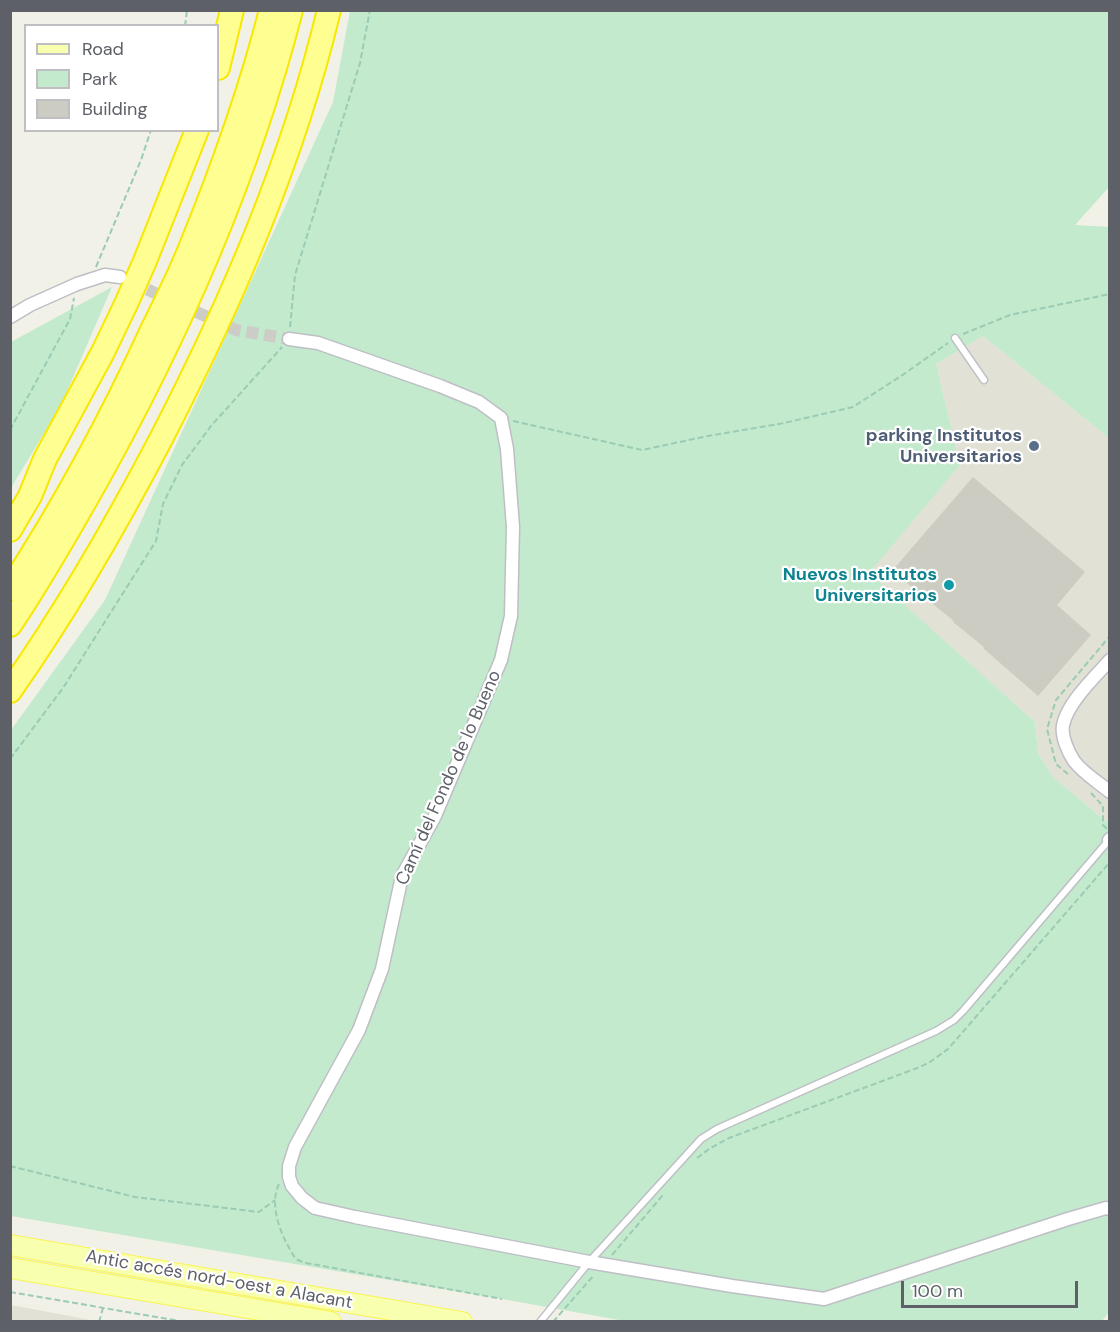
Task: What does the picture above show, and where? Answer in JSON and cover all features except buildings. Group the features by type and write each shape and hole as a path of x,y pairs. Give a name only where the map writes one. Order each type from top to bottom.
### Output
{"highway":[{"path":"219,64 232,10"},
{"path":"210,198 211,172 251,49 261,10"},
{"path":"10,589 44,536 111,414 188,253 245,102 272,10"},
{"path":"10,625 70,529 105,467 194,290 240,174 264,104 291,10"},
{"path":"10,691 96,558 208,347 244,264 291,141 309,88 329,10"},
{"path":"10,530 30,496 45,459 103,352 126,304 196,132"}],"main road":[{"name":"Antic accés nord-oest a Alacant","path":"10,1245 462,1322"},
{"name":"Antic accés nord-oest a Alacant","path":"10,1268 332,1322"}],"street":[{"path":"10,317 30,305 77,284 105,275 120,277"},
{"path":"289,339 318,343 440,386 479,402 501,418"},
{"name":"Camí del Fondo de lo Bueno","path":"289,1166 295,1147 359,1030 382,969 402,876 435,816 501,660 511,616 513,527 507,449 501,418"},
{"path":"1110,660 1071,705 1063,726 1065,740 1076,763 1110,792"},
{"path":"289,1166 292,1186 315,1208 589,1262 824,1299 1068,1219 1106,1208 1110,1209"}],"lane":[{"path":"955,338 984,380"},
{"path":"540,1322 589,1262 701,1139 717,1129 936,1031 954,1020 1109,840"}],"path":[{"path":"10,759 63,688 156,541 163,504 182,465 211,426 289,339 295,275 360,63 370,10"},
{"path":"90,280 151,132"},
{"path":"10,430 70,319 77,284"},
{"path":"501,418 642,450 708,435 784,423 852,407 955,338 1010,315 1110,294"},
{"path":"692,1163 708,1149 729,1138 920,1067 940,1056 1110,862"},
{"path":"10,1166 135,1197 259,1212 276,1199"},
{"path":"289,1166 276,1190 276,1199 279,1229 296,1259 317,1265 502,1299"},
{"path":"554,1322 670,1188"},
{"path":"10,1292 186,1322"},
{"path":"99,1322 103,1308"}],"shaded area":[{"path":"983,336 1109,438 1109,824 1053,777 1038,753 1035,722 868,573 960,465 936,364"},
{"path":"11,1305 96,1321 11,1321"}],"green space":[{"path":"350,11 1109,11 1109,187 1075,225 1109,227 1109,438 983,336 936,364 960,465 869,573 1035,722 1038,753 1053,777 1109,824 1110,1311 1102,1321 625,1321 11,1216 11,730 105,600 333,102"},
{"path":"112,287 61,405 11,488 11,342"}],"tunnel":[{"path":"131,282 236,330 289,339"}],"place":[{"name":"parking Institutos Universitarios","path":"1034,446"},
{"name":"Nuevos Institutos Universitarios","path":"949,585"}]}
